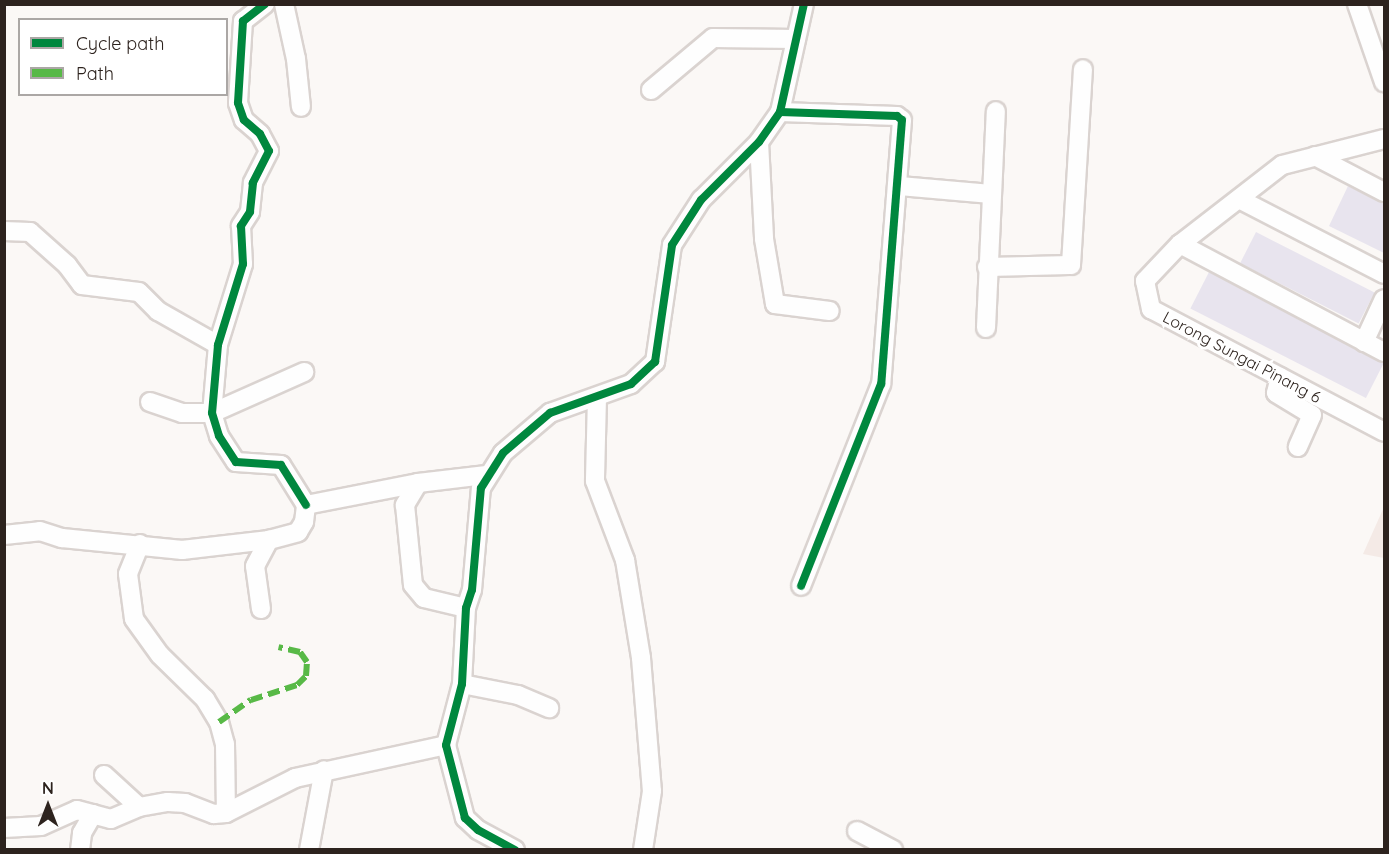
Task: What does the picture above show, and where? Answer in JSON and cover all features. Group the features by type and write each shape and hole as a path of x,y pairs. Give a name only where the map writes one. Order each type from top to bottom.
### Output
{"street":[{"path":"4,535 28,530 62,538 182,550 269,540 298,532 304,522 306,505 281,465 236,462 219,436 212,413 218,345 228,303 241,274 241,226 250,212 253,183 269,151 260,134 244,120 238,103 243,21 265,4"},
{"path":"284,4 296,59 301,107"},
{"path":"515,849 478,830 465,818 446,746 462,684 466,608 472,590 478,501 485,475 503,453 550,413 631,384 655,362 672,245 701,200 759,142 780,112 804,4"},
{"path":"1357,4 1384,82"},
{"path":"651,90 713,38 796,39"},
{"path":"987,267 1071,265 1083,69"},
{"path":"986,328 987,267 996,111"},
{"path":"780,112 900,117 900,186 881,384 801,586"},
{"path":"1384,139 1282,165 1180,244 1384,352"},
{"path":"759,142 764,239 775,304 830,310"},
{"path":"1315,156 1384,192"},
{"path":"900,186 991,194"},
{"path":"1239,199 1384,274"},
{"path":"4,231 30,232 68,265 82,285 139,292 158,311 218,345"},
{"name":"Lorong Sungai Pinang 6","path":"1180,244 1148,274 1145,291 1151,309 1384,432"},
{"path":"1364,342 1384,299"},
{"path":"150,402 182,413 212,413 304,372"},
{"path":"1280,377 1276,393 1312,415 1298,447"},
{"path":"597,396 595,481 625,560 641,658 652,790 643,849"},
{"path":"306,505 418,483 485,475"},
{"path":"418,483 405,505 412,585 424,598 466,608"},
{"path":"261,609 255,566 269,540"},
{"path":"140,544 128,574 134,619 154,649 205,699 219,722 225,744 226,813"},
{"path":"462,684 518,695 549,708"},
{"path":"4,828 41,826 77,810 111,819 139,807 185,802 214,814 226,813 282,783 324,770 446,746"},
{"path":"309,849 324,770"},
{"path":"104,775 139,807"},
{"path":"80,849 82,833 93,814"},
{"path":"857,831 893,849"}],"shaded area":[{"path":"1384,507 1384,558 1363,554"}],"building":[{"path":"1348,186 1384,204 1384,253 1329,226"},
{"path":"1256,232 1375,292 1359,324 1240,263"},
{"path":"1209,272 1384,361 1366,398 1190,309"}],"marked path":[{"path":"219,722 251,700 297,685 306,676 307,662 300,652 279,647"}],"cycle path":[{"path":"265,4 243,21 238,103 244,120 260,134 269,151 253,183 250,212 241,226 243,264 218,345 212,413 219,436 236,462 281,465 306,505"},
{"path":"515,850 478,830 465,818 446,745 462,684 466,608 472,590 481,488 503,453 550,413 631,384 655,362 672,245 701,200 759,142 780,112 804,4"},
{"path":"780,112 897,116 902,120 881,384 801,586"}]}
